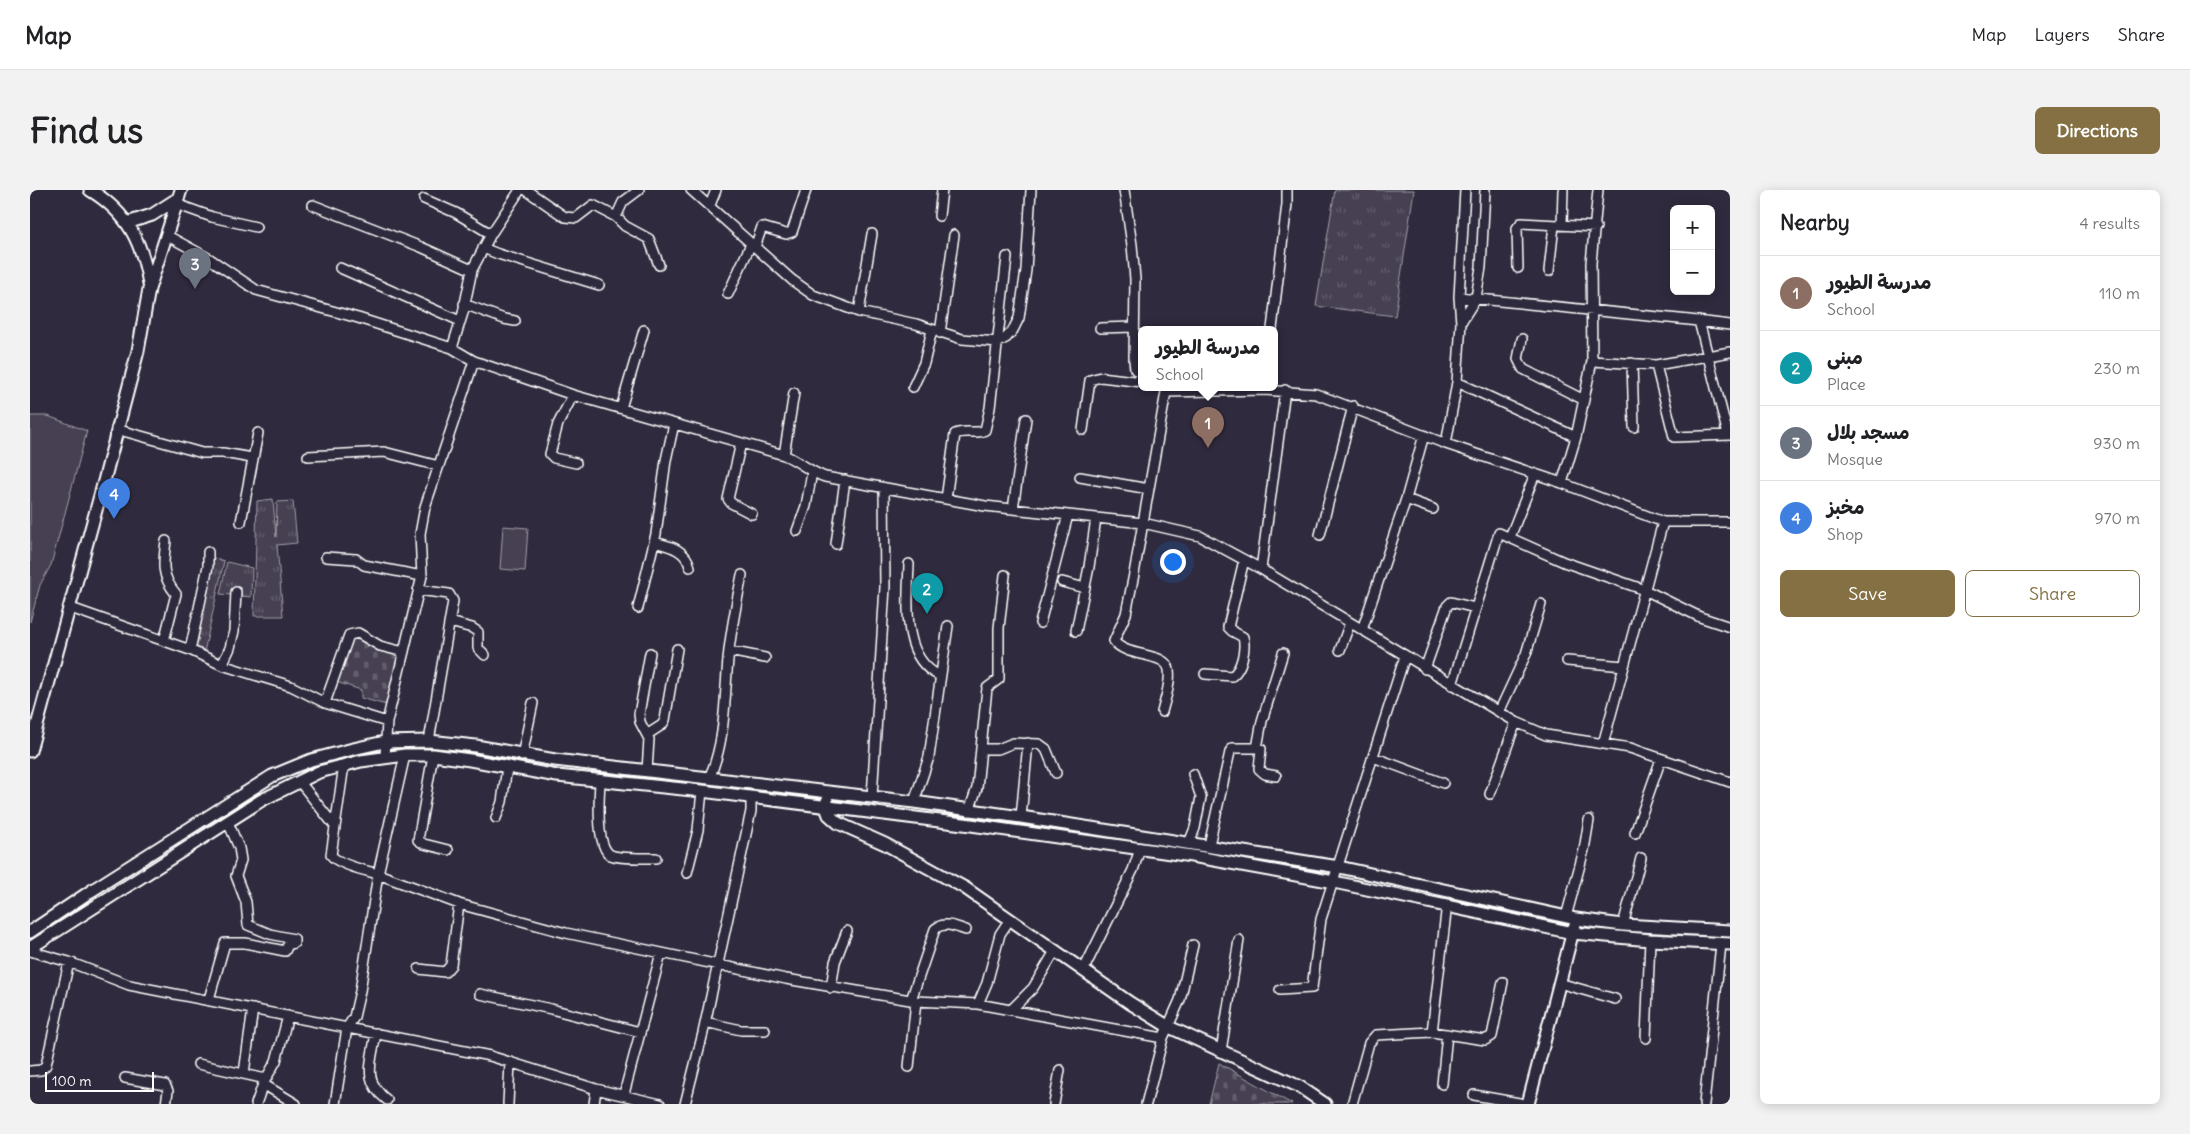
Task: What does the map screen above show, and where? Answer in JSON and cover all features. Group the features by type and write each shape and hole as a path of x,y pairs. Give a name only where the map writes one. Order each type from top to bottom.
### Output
{"main road":[{"path":"90,190 105,199 127,223 140,249 149,288"},
{"path":"127,223 152,214 178,198"},
{"path":"30,751 138,351 149,288 178,198"},
{"path":"1726,944 1573,933 1447,904 1334,882 1140,849 751,797 600,782 433,755 385,757 319,772 262,800 33,947 30,931 272,776 311,760 384,742 429,742 476,746 522,756 914,802 1022,817 1339,867 1571,918 1623,925 1730,931"},
{"path":"828,792 826,807 829,815 838,823 885,844 939,872 1010,918 1130,1004 1169,1027 1300,1087 1325,1104"},
{"path":"1526,1104 1573,933 1571,918"}],"street":[{"path":"452,348 472,270 491,234 520,190"},
{"path":"526,190 565,217 576,218 593,205 616,217 625,226 649,239 660,265"},
{"path":"616,217 623,202 638,190"},
{"path":"692,190 808,292 859,312 916,324 962,339 998,342 1006,338 1020,318 1026,270 1031,190"},
{"path":"710,205 716,190"},
{"path":"728,294 762,228 786,234 792,232 806,190"},
{"path":"939,216 942,190"},
{"path":"1124,190 1135,279 1134,360 1138,371"},
{"path":"1272,326 1287,190"},
{"path":"1446,444 1457,382 1461,323 1459,297 1465,190"},
{"path":"1461,323 1476,298 1485,190"},
{"path":"1549,271 1563,190"},
{"path":"1562,483 1576,437 1592,361 1591,263 1596,227 1598,190"},
{"path":"178,198 212,217 256,227"},
{"path":"424,199 456,213 491,234"},
{"path":"313,205 421,247 472,270"},
{"path":"1518,268 1518,225 1596,227"},
{"path":"859,312 872,234"},
{"path":"913,387 936,332 954,235"},
{"path":"166,236 210,259 256,290 358,318 452,348 474,361 574,395 784,455 798,461 812,472 844,480 946,499 1013,509 1143,523 1200,536 1261,569 1516,722 1546,735 1630,748 1730,782"},
{"path":"483,248 599,285"},
{"path":"946,499 955,436 959,432 981,432 985,430 998,342 1007,257"},
{"path":"340,268 460,321"},
{"path":"1459,297 1699,321 1730,326"},
{"path":"464,304 504,319 515,321"},
{"path":"1656,365 1674,437 1729,435 1699,321"},
{"path":"1100,328 1134,327"},
{"path":"621,408 644,330"},
{"path":"1522,339 1518,359 1522,369 1584,400"},
{"path":"1592,361 1656,365 1730,352"},
{"path":"385,757 384,742 387,722 422,576 420,534 425,507 474,361"},
{"path":"1632,363 1634,427"},
{"path":"1083,430 1090,380 1101,377 1138,382"},
{"path":"1457,382 1576,437"},
{"path":"1278,389 1322,395 1446,444 1562,483 1663,522 1730,522"},
{"path":"1261,569 1285,390"},
{"path":"1162,712 1170,672 1168,665 1163,660 1128,652 1114,641 1126,614 1149,489 1163,391"},
{"path":"784,455 794,393"},
{"path":"574,395 558,424 550,454 554,458 576,462"},
{"path":"1320,535 1353,406"},
{"path":"1013,509 1026,419"},
{"path":"638,608 654,542 666,460 674,424"},
{"path":"116,428 202,453 223,453 252,458"},
{"path":"241,522 258,434"},
{"path":"1362,630 1406,499 1424,435"},
{"path":"740,443 728,499 730,503 752,514"},
{"path":"308,456 384,452 439,466"},
{"path":"797,531 806,506 812,472"},
{"path":"1510,537 1535,474"},
{"path":"1080,477 1149,489"},
{"path":"836,544 844,480"},
{"path":"872,797 885,586 884,488"},
{"path":"1406,499 1433,509"},
{"path":"1040,623 1068,514"},
{"path":"1076,631 1096,518"},
{"path":"1603,744 1663,522"},
{"path":"1452,685 1498,535 1501,534 1564,562 1645,590 1700,617 1730,627"},
{"path":"164,641 176,594 169,587 163,570 166,541"},
{"path":"654,542 681,551 687,558 690,567"},
{"path":"190,650 209,556 208,552"},
{"path":"326,557 356,559 364,565 422,576"},
{"path":"1205,674 1232,676 1240,668 1243,637 1232,632 1228,627 1244,560"},
{"path":"909,564 908,614 914,646 923,665 940,676"},
{"path":"968,810 977,788 987,688 999,679 999,634 1005,574"},
{"path":"709,778 716,765 729,651 742,575"},
{"path":"1062,582 1085,588"},
{"path":"418,590 449,594 453,601 429,742"},
{"path":"222,665 230,648 234,631 236,592"},
{"path":"1425,668 1447,606 1451,602 1475,608"},
{"path":"1498,712 1526,654 1541,604"},
{"path":"68,607 190,650 222,665 291,686 326,703 387,722"},
{"path":"450,622 472,628 478,632 478,648 485,655"},
{"path":"1340,650 1350,623"},
{"path":"914,802 929,757 948,626"},
{"path":"326,703 349,635 358,633 380,646 404,652"},
{"path":"648,734 662,726 665,720 677,649"},
{"path":"729,651 765,658"},
{"path":"647,771 650,743 648,734 640,722 639,714 650,653"},
{"path":"1257,748 1262,721 1283,653"},
{"path":"1280,990 1312,988 1321,919 1405,656"},
{"path":"1567,661 1624,666"},
{"path":"522,756 533,703"},
{"path":"1490,794 1516,722"},
{"path":"982,749 998,749 1013,743 1039,744 1046,749 1056,773"},
{"path":"1022,817 1028,743"},
{"path":"1209,845 1232,748 1261,749 1259,769 1265,774 1276,776"},
{"path":"335,1104 347,1028 354,1017 360,992 378,874 405,755"},
{"path":"433,755 418,840 424,844 448,850"},
{"path":"1373,757 1443,783"},
{"path":"1635,834 1661,759"},
{"path":"344,765 334,825 332,857 342,863 378,874 459,904 566,933 831,988 914,1001 978,1004 1163,1038"},
{"path":"496,818 502,802 507,767"},
{"path":"1189,843 1195,828 1201,797 1193,774"},
{"path":"299,781 334,825"},
{"path":"600,782 598,819 606,850 614,855 656,858"},
{"path":"687,873 698,830 702,791"},
{"path":"685,1104 751,811 751,797"},
{"path":"1571,918 1589,820"},
{"path":"208,999 225,943 245,943 285,951 288,945 294,943 294,939 270,934 248,925 246,902 236,876 241,860 239,848 228,822"},
{"path":"1084,971 1133,870 1140,849"},
{"path":"1623,925 1641,858"},
{"path":"419,969 445,972 451,965 459,904"},
{"path":"1432,1032 1447,904"},
{"path":"978,1004 988,983 1000,934 1010,918"},
{"path":"909,1067 914,1001 935,929 939,926 947,925 966,930"},
{"path":"831,988 835,962 847,931"},
{"path":"1221,1051 1239,940"},
{"path":"1646,1038 1650,940"},
{"path":"1704,1104 1726,957 1726,944"},
{"path":"1146,1104 1163,1038 1180,1000 1193,945"},
{"path":"33,947 49,955 129,984 490,1056 596,1089 624,1094 660,1104"},
{"path":"1011,1010 1032,988 1055,951"},
{"path":"624,1094 661,953"},
{"path":"30,1072 41,1070 46,1065 70,962"},
{"path":"1352,1104 1369,1043 1376,1035 1432,1032 1485,1040 1490,1039 1503,982"},
{"path":"1559,983 1615,999"},
{"path":"480,994 551,1009 640,1032"},
{"path":"244,1073 253,1009"},
{"path":"256,1104 264,1082 276,1061 288,1016"},
{"path":"705,1022 742,1030 765,1030"},
{"path":"376,1033 370,1077 374,1088 387,1100"},
{"path":"1442,1084 1447,1034"},
{"path":"508,1104 510,1062"},
{"path":"198,1064 215,1069 244,1073 264,1082 296,1104"},
{"path":"1054,1104 1060,1070"},
{"path":"125,1078 166,1085 168,1091 166,1104"},
{"path":"594,1104 596,1089"},
{"path":"1474,1095 1526,1104"}],"green space":[{"path":"1335,190 1414,190 1395,316 1316,306"},
{"path":"30,416 48,416 87,431 51,565 40,585 30,622"},
{"path":"273,499 276,537 277,502 293,501 297,543 277,545 283,616 254,616 257,501"},
{"path":"503,526 528,528 525,571 500,569"},
{"path":"211,557 224,561 203,657 196,653"},
{"path":"227,562 252,568 251,597 220,594"},
{"path":"349,635 404,652 390,706 361,698 361,690 333,681"},
{"path":"1219,1063 1292,1104 1209,1104"}],"place":[{"name":"مسجد بلال","path":"195,289"},
{"name":"مدرسة الطيور","path":"1208,448"},
{"name":"مخبز","path":"114,519"},
{"name":"مبنى","path":"927,614"}]}
